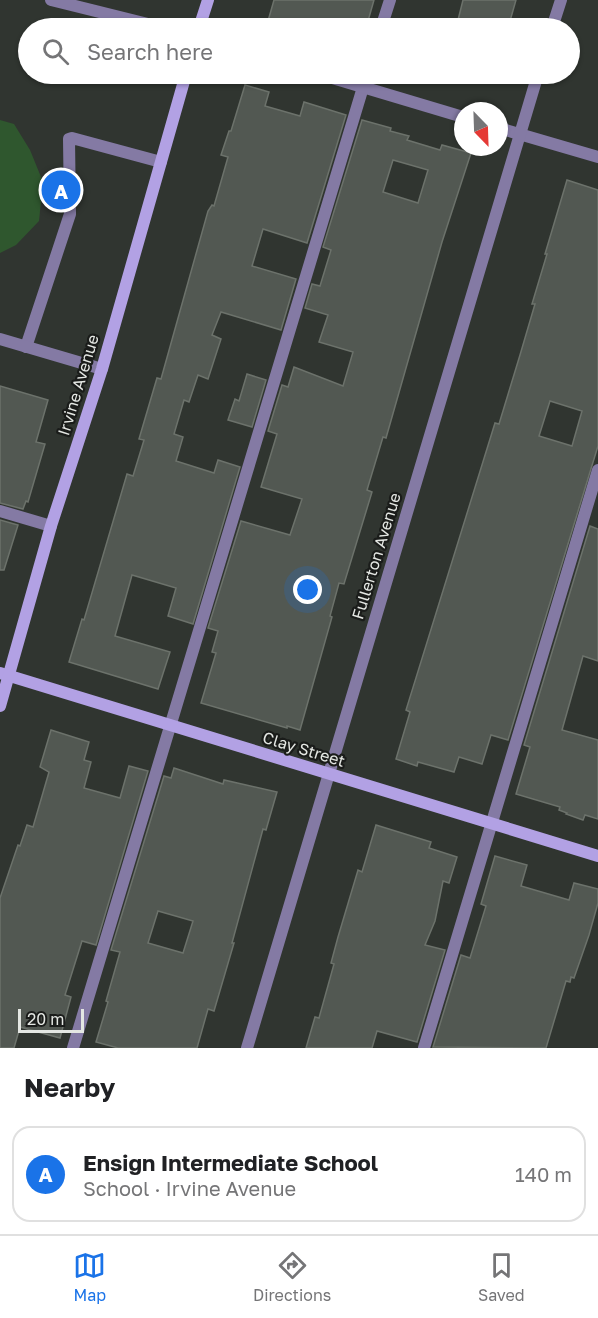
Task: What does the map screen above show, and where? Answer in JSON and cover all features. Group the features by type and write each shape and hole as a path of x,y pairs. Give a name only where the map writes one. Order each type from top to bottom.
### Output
{"main road":[{"path":"202,18 208,0"},
{"name":"Irvine Avenue","path":"0,706 5,674 102,369 183,84"},
{"name":"Clay Street","path":"5,674 598,856"}],"street":[{"path":"51,0 124,18"},
{"path":"384,18 390,0"},
{"path":"555,18 561,0"},
{"path":"353,84 454,114"},
{"path":"73,1048 364,84"},
{"name":"Fullerton Avenue","path":"247,1048 535,84"},
{"path":"508,131 598,157"},
{"path":"26,346 70,214 69,139 161,162"},
{"path":"0,339 102,369"},
{"path":"424,1048 598,470"},
{"path":"0,511 51,526"}],"green space":[{"path":"0,120 14,124 30,150 43,182 39,221 16,245 0,253"}],"building":[{"path":"274,0 374,0 369,18 269,18"},
{"path":"463,0 516,0 511,18 458,18"},
{"path":"245,85 269,92 265,106 300,116 304,102 346,115 307,243 263,229 252,266 296,279 281,330 221,312 212,335 221,339 208,379 198,375 189,402 184,400 174,434 183,437 176,461 214,473 218,460 240,467 193,624 168,616 176,588 132,575 115,636 170,652 158,689 69,662 82,619 84,620 127,474 133,476 144,440 139,439 157,378 161,379 208,211 212,205 214,206 228,157 221,155"},
{"path":"362,120 409,136 407,140 440,150 442,145 454,148 454,156 470,156 442,242 386,438 383,437 367,490 372,492 344,584 339,583 330,616 332,617 300,730 201,703 216,653 212,652 218,631 208,628 241,521 290,535 302,499 261,487 277,434 268,431 282,385 288,387 294,367 343,386 353,352 319,342 328,315 305,308 312,284 320,286 331,250 323,247","holes":["393,160 428,170 418,203 383,192"]},
{"path":"567,180 598,190 598,446 508,740 491,735 482,764 459,757 454,772 418,762 417,766 396,759 410,712 406,710 495,423 499,424 535,304 532,304 547,254 545,254","holes":["550,401 582,411 572,446 539,436"]},
{"path":"247,374 266,380 252,427 228,420 235,399 239,401"},
{"path":"0,386 48,400 36,442 45,444 28,502 26,501 23,509 0,503"},
{"path":"0,520 18,525 4,570 0,570"},
{"path":"590,526 598,529 598,661 583,656 562,730 598,740 598,819 585,815 583,820 566,814 559,810 560,807 516,794 530,747 524,745"},
{"path":"51,730 89,742 84,760 91,762 84,788 120,798 129,766 148,771 96,945 82,941 65,995 71,997 60,1038 20,1027 14,1048 0,1048 0,898 27,825 33,827 49,772 40,767"},
{"path":"174,768 223,784 224,780 277,792 266,830 263,829 214,1011 208,1009 197,1048 118,1048 96,1042 120,952 111,950 164,776 171,778","holes":["158,911 193,921 183,953 148,943"]},
{"path":"376,825 431,842 429,848 457,857 449,883 443,881 435,921 425,945 445,950 417,1042 377,1031 372,1048 306,1048 315,1017 319,1018 334,964 331,963 358,870 362,872"},
{"path":"495,856 527,865 521,886 569,900 574,883 598,889 598,903 589,935 574,978 571,977 570,982 566,981 546,1048 433,1047 461,955 470,958 486,906 481,904"}],"place":[{"name":"Ensign Intermediate School","path":"61,190"}]}
